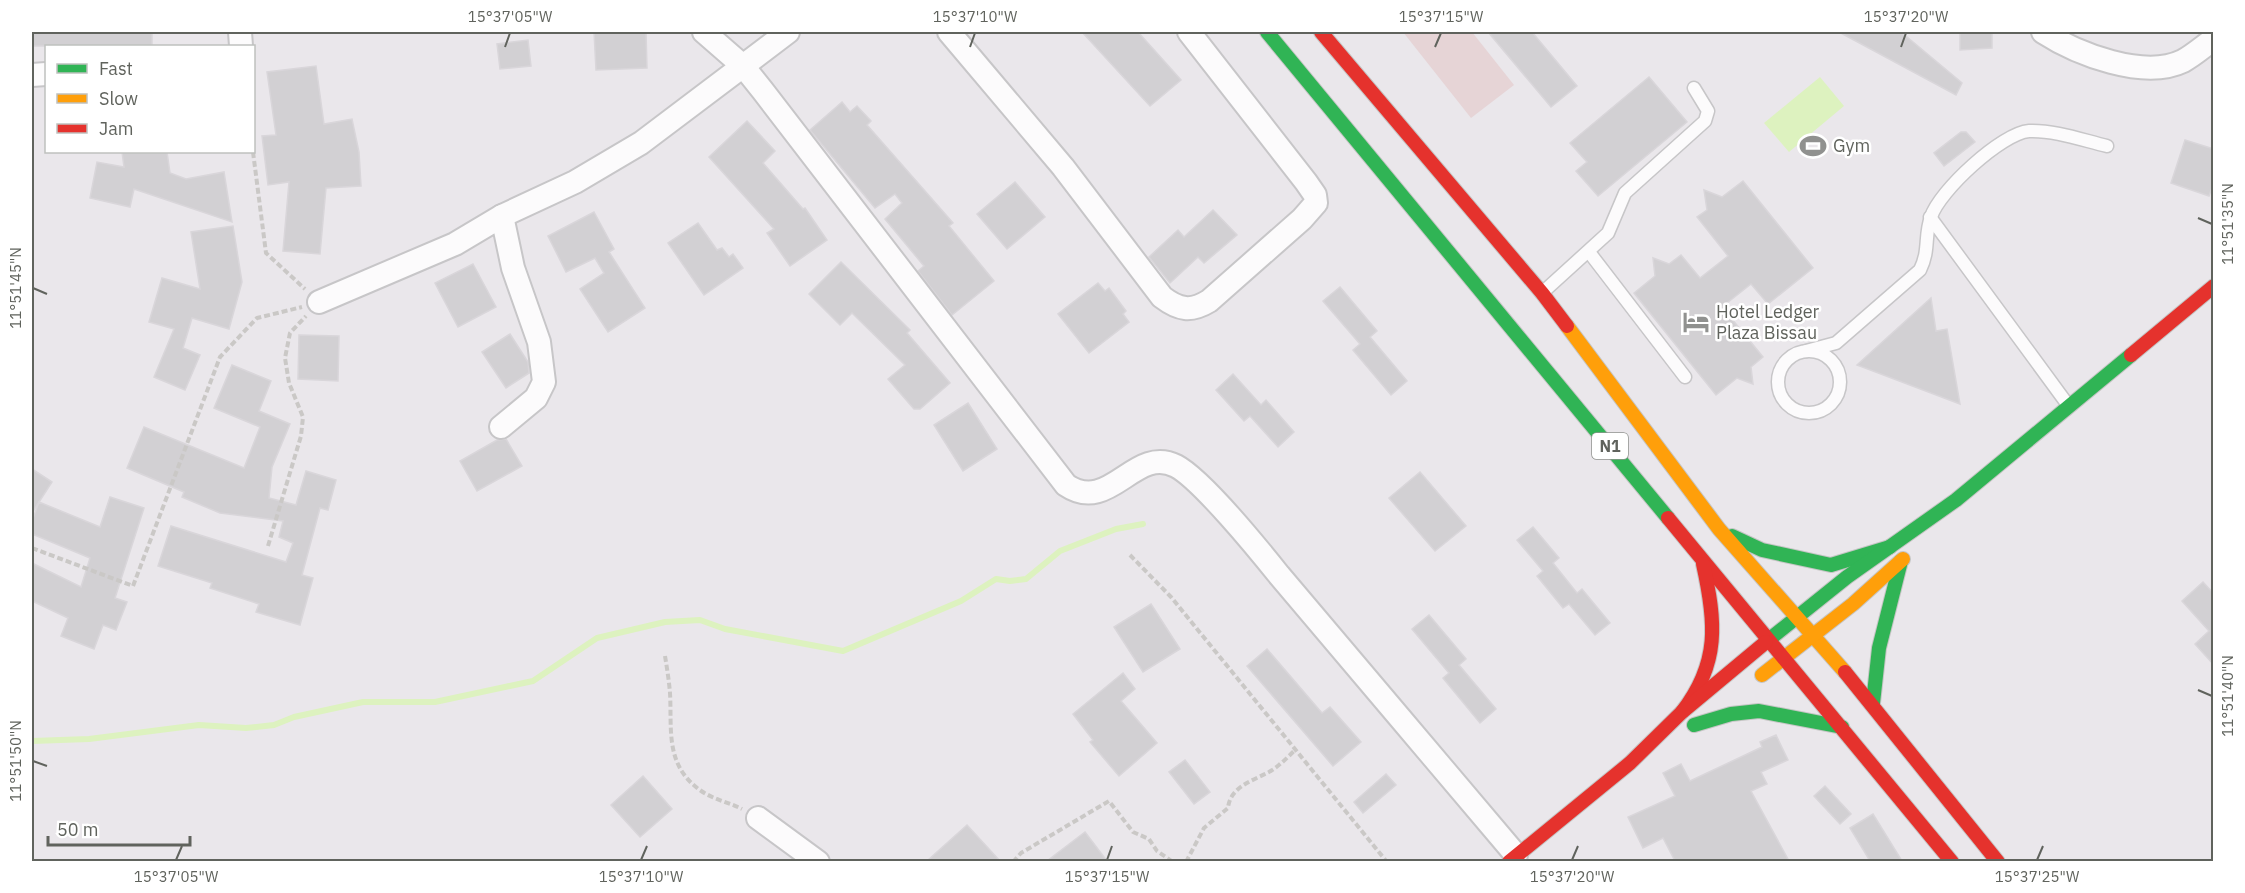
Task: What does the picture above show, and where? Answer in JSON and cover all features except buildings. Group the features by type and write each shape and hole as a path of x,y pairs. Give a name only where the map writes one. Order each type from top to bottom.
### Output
{"main road":[{"name":"N1","path":"1267,32 1952,861"},
{"name":"N1","path":"1321,32 1542,294 1719,529 1873,703 1998,861"},
{"path":"1512,858 1630,763 1682,712 1797,616 1956,500 2214,286"},
{"path":"1748,685 1901,561 1956,500"},
{"path":"1719,529 1762,550 1831,565 1890,547"},
{"path":"1682,712 1702,684 1711,652 1712,600 1701,556"},
{"path":"1873,703 1874,663 1881,625 1901,561"},
{"path":"1630,763 1694,725 1730,698"},
{"path":"1694,725 1731,714 1759,711 1842,727"}],"street":[{"path":"704,32 743,66 1066,485 1078,494 1093,495 1142,466 1161,461 1178,466 1258,550 1512,858"},
{"path":"319,302 455,244 502,216 575,182 622,155 683,113 788,32"},
{"path":"949,32 1063,167 1162,297 1184,310 1197,308 1209,301 1302,219 1316,203 1315,195 1306,182 1189,32"},
{"path":"2043,32 2096,57 2149,68 2183,60 2214,39"},
{"path":"501,427 536,398 544,382 539,342 513,268 502,216"},
{"path":"758,818 818,861"}],"lane":[{"path":"1542,294 1608,233 1625,193 1705,122 1708,111 1694,88"},
{"path":"1806,351 1823,355 1833,362 1839,375 1836,396 1823,410 1813,413 1791,407 1780,395 1778,380 1783,364 1796,354 1806,351 1836,343 1920,270 1927,255 1930,217 1950,186 2009,138 2028,131 2107,146"},
{"path":"1930,217 2069,406"},
{"path":"1589,252 1685,377"}],"path":[{"path":"252,153 266,253 319,302"},
{"path":"268,546 301,436 303,417 289,383 285,358 290,333 319,302"},
{"path":"32,548 133,586 220,357 257,318 319,302"},
{"path":"1130,555 1171,597 1386,861"},
{"path":"665,656 670,694 669,740 679,765 694,786 712,798 758,818"},
{"path":"1186,861 1204,828 1228,808 1228,800 1236,789 1270,771 1295,750"},
{"path":"1013,861 1021,853 1109,801 1133,832 1149,839 1157,851 1173,861"}],"shaded area":[{"path":"1403,32 1472,32 1514,85 1471,118"},
{"path":"1820,77 1844,106 1789,152 1764,123"}],"waterway":[{"path":"32,741 89,739 199,725 246,728 274,725 294,717 363,702 435,702 533,681 597,638 665,622 700,620 725,629 843,651 961,601 996,579 1010,581 1026,579 1060,551 1116,529 1143,524"}],"traffic: fast":[{"path":"1267,32 1668,518"},
{"path":"1766,642 1847,577 1956,500 2131,355"},
{"path":"1732,536 1762,550 1831,565 1890,547"},
{"path":"1873,703 1879,648 1901,561"},
{"path":"1694,725 1731,714 1759,711 1842,727"}],"traffic: slow":[{"path":"1567,326 1719,529 1845,672"},
{"path":"1762,675 1853,604 1903,559"}],"traffic: jam":[{"path":"1321,32 1542,293 1567,326"},
{"path":"2131,355 2214,286"},
{"path":"1668,518 1952,862"},
{"path":"1682,712 1703,676 1712,641 1711,605 1703,564"},
{"path":"1509,862 1630,763 1682,712 1766,642"},
{"path":"1845,672 1998,862"}],"place":[{"name":"Gym","path":"1813,146"},
{"name":"Hotel Ledger Plaza Bissau","path":"1696,322"}]}
